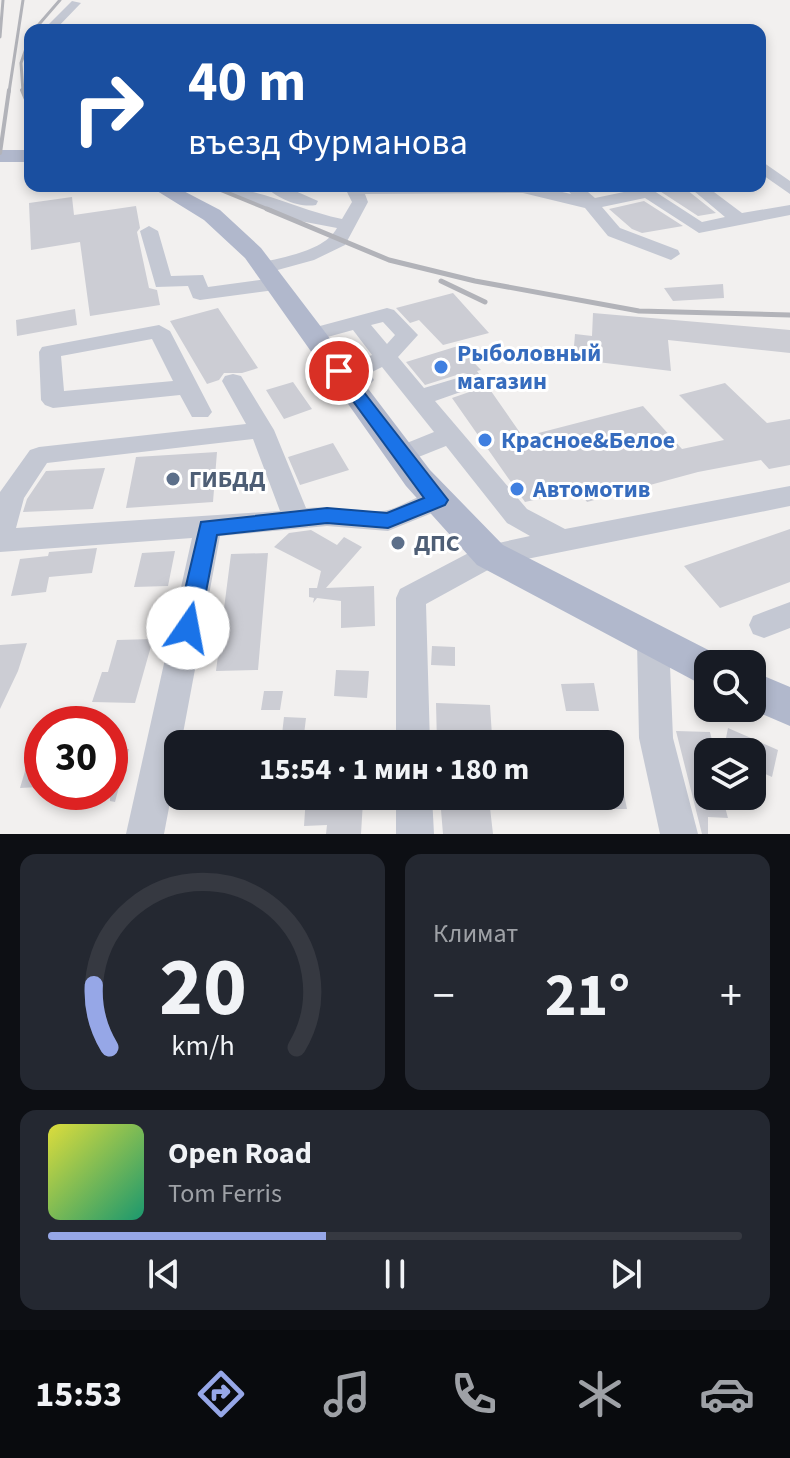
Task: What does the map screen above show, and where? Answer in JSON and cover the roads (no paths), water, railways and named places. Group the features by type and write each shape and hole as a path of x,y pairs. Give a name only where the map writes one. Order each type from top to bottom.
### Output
{"main road":[{"path":"0,156 24,156"},
{"path":"170,192 212,215 233,232 401,455 490,555 694,663"},
{"path":"766,696 790,707"}],"street":[{"path":"55,24 76,3"},
{"path":"766,170 790,189"},
{"path":"236,192 306,217 360,200"},
{"path":"282,192 307,200 360,200 465,192"},
{"path":"536,192 591,204 648,192 699,228 790,210"},
{"path":"578,192 614,232 671,254"},
{"path":"704,192 739,219"},
{"path":"149,231 163,283 196,279 200,294 269,276 339,241 360,200"},
{"path":"313,335 387,314 407,335 386,357 357,370 363,380 352,389"},
{"path":"187,387 53,400 50,352 159,331 200,412"},
{"path":"386,357 517,516 562,541"},
{"path":"233,381 262,430 297,520"},
{"path":"419,398 464,383"},
{"path":"262,430 39,456 11,496 2,529 3,547 111,531 208,528 327,516 388,521 438,500"},
{"path":"401,455 450,435"},
{"path":"413,730 411,598 490,555 790,496"},
{"path":"762,502 790,513"},
{"path":"145,834 208,528"},
{"path":"653,642 656,738 679,834"},
{"path":"414,810 415,834"}],"railway":[{"path":"0,37 3,0"},
{"path":"9,92 23,0"},
{"path":"39,24 60,0"},
{"path":"23,92 21,63 24,54"},
{"path":"0,153 9,90"},
{"path":"22,90 24,95"},
{"path":"226,192 272,211"},
{"path":"267,209 389,260 475,281 639,311 790,315"},
{"path":"441,281 485,302"}],"place":[{"name":"Рыболовный магазин","path":"441,367"},
{"name":"Красное&Белое","path":"485,440"},
{"name":"ГИБДД","path":"173,479"},
{"name":"Автомотив","path":"517,489"},
{"name":"ДПС","path":"398,543"}]}
